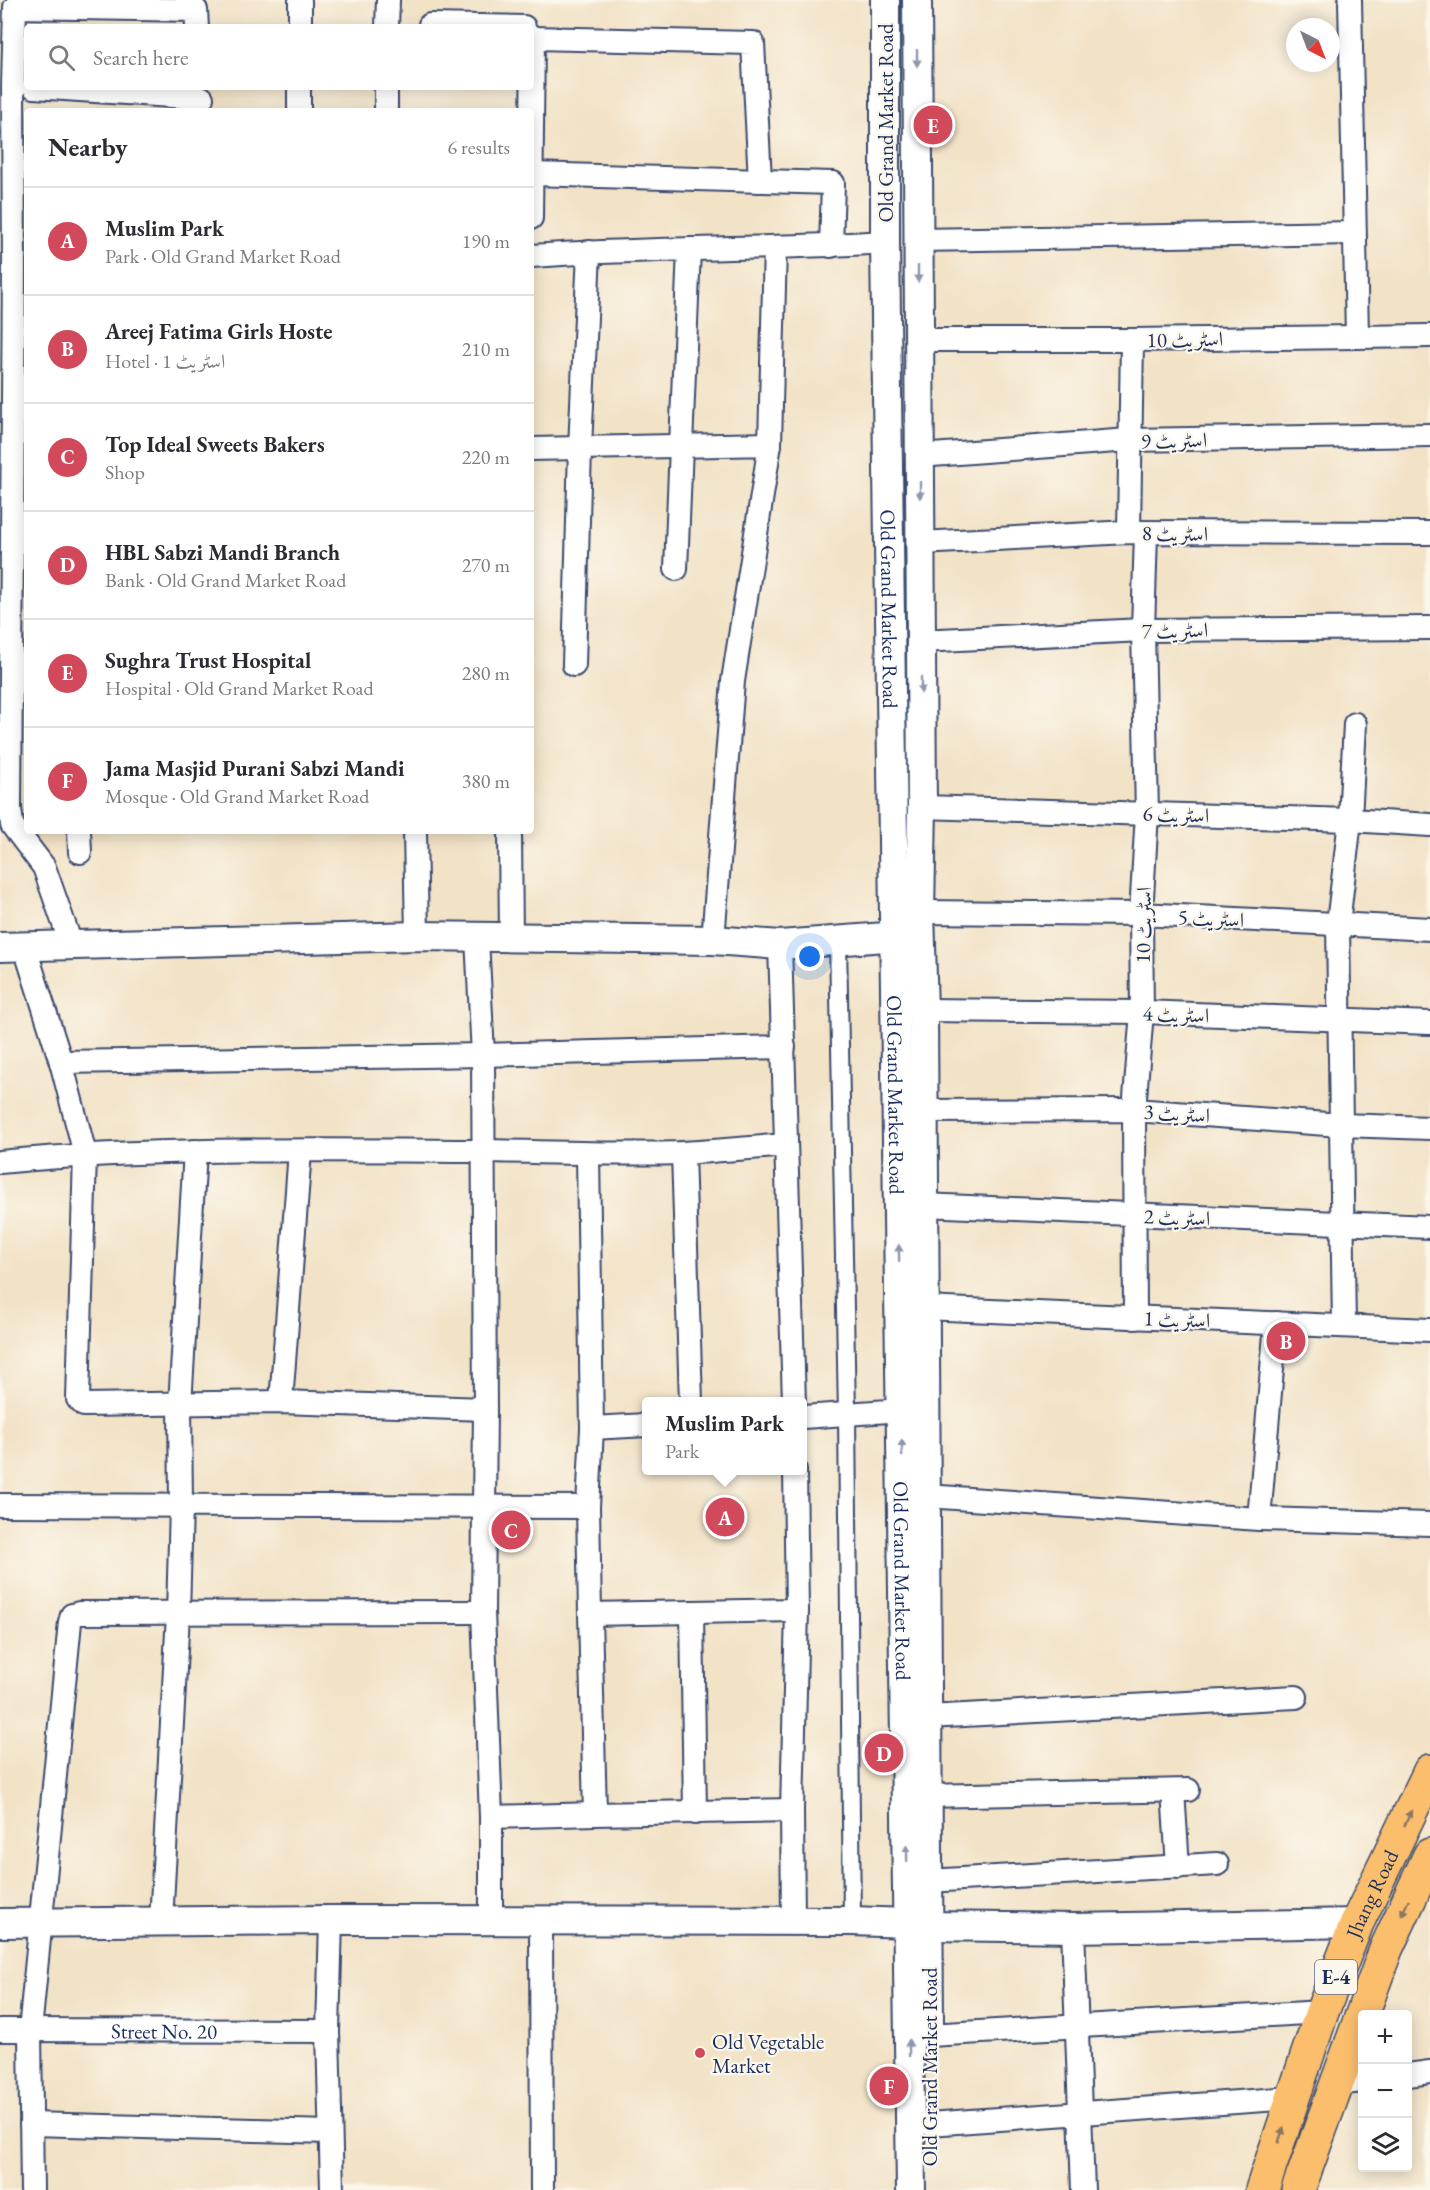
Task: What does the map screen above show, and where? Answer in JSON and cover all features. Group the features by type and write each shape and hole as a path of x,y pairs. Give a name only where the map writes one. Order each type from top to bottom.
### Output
{"highway":[{"name":"Jhang Road","path":"1262,2190 1322,2012 1358,1923 1430,1771"},
{"name":"Jhang Road","path":"1298,2190 1349,2083 1386,1949 1430,1855"}],"street":[{"path":"300,0 300,24"},
{"path":"387,24 388,0"},
{"name":"Old Grand Market Road","path":"885,0 885,242 912,927 913,1409 918,1924 911,2190"},
{"name":"Old Grand Market Road","path":"916,0 922,807 912,927 923,1010 924,1308 913,1409 926,1496 928,1881 918,1924 929,2034 930,2190"},
{"path":"1350,0 1357,336"},
{"path":"72,944 44,867 12,825 10,808 6,452 20,266 20,175 24,86 15,8 196,10 197,24"},
{"path":"534,34 753,43 760,181"},
{"path":"79,90 202,99"},
{"path":"299,90 299,108"},
{"path":"386,90 386,108"},
{"path":"530,90 531,108"},
{"path":"534,174 833,183 831,246"},
{"path":"918,240 1354,233"},
{"path":"534,256 590,252 831,246 885,242"},
{"path":"713,940 733,681 770,444 775,247"},
{"path":"676,569 689,249"},
{"path":"574,665 580,448 590,252"},
{"name":"اسٹریٹ 10","path":"1135,1318 1134,1110 1142,1012 1141,914 1147,813 1143,630 1138,533 1129,440 1132,340 1430,336"},
{"path":"919,340 1132,340"},
{"name":"اسٹریٹ 9","path":"919,456 1129,440 1430,435"},
{"path":"534,448 770,444"},
{"name":"اسٹریٹ 8","path":"920,543 1138,533 1430,533"},
{"name":"اسٹریٹ 7","path":"920,641 1143,630 1430,628"},
{"path":"1344,1326 1338,924 1350,820 1355,724"},
{"name":"اسٹریٹ 6","path":"922,807 1350,820 1430,825"},
{"path":"415,834 417,936"},
{"path":"510,834 511,938"},
{"name":"اسٹریٹ 5","path":"912,927 1141,914 1430,929"},
{"path":"485,1408 281,1402 84,1405 78,1400 85,1154 61,1062 12,946 417,936 713,940 780,945 838,942 912,927"},
{"path":"477,938 483,1055 485,1408 483,1611 491,1817 491,1920"},
{"path":"838,942 847,1414 852,1921"},
{"path":"780,945 794,1397"},
{"name":"اسٹریٹ 4","path":"923,1010 1142,1012 1430,1023"},
{"path":"61,1062 784,1047"},
{"name":"اسٹریٹ 3","path":"923,1112 1134,1110 1341,1125 1430,1128"},
{"path":"0,1162 85,1154 195,1150 483,1151 588,1154 683,1152 786,1145"},
{"path":"160,1922 178,1614 182,1506 180,1405 195,1150"},
{"path":"281,1402 300,1151"},
{"path":"683,1152 691,1397"},
{"path":"588,1154 592,1428 588,1507 595,1814"},
{"name":"اسٹریٹ 2","path":"924,1206 1430,1227"},
{"name":"اسٹریٹ 1","path":"924,1308 1430,1330"},
{"path":"1259,1518 1276,1323"},
{"path":"807,1417 913,1409"},
{"path":"592,1428 642,1425"},
{"path":"793,1922 792,1810 797,1610 795,1475"},
{"path":"926,1496 1259,1518 1430,1524"},
{"path":"0,1505 588,1507"},
{"path":"590,1614 797,1610"},
{"path":"32,2190 30,2031 72,1615 79,1612 178,1614 483,1611"},
{"path":"692,1612 695,1813"},
{"path":"927,1717 1296,1697"},
{"path":"927,1796 1181,1790 1178,1867"},
{"path":"491,1817 792,1810"},
{"path":"928,1881 1217,1864"},
{"path":"331,1920 328,2031 332,2190"},
{"path":"0,1923 331,1920 852,1921 1073,1928 1358,1923"},
{"path":"541,1920 542,2190"},
{"path":"1073,1928 1083,2190"},
{"path":"929,2034 1322,2012"},
{"name":"Street No. 20","path":"0,2030 328,2031"},
{"path":"1412,2074 1430,2072"},
{"path":"929,2124 1293,2098"},
{"path":"31,2124 330,2132"},
{"path":"1298,2190 1313,2190"}],"place":[{"name":"Sughra Trust Hospital","path":"933,125"},
{"name":"Areej Fatima Girls Hoste","path":"1286,1341"},
{"name":"Muslim Park","path":"725,1517"},
{"name":"Top Ideal Sweets Bakers","path":"511,1530"},
{"name":"HBL Sabzi Mandi Branch","path":"884,1753"},
{"name":"Old Vegetable Market","path":"700,2053"},
{"name":"Jama Masjid Purani Sabzi Mandi","path":"889,2086"}]}
